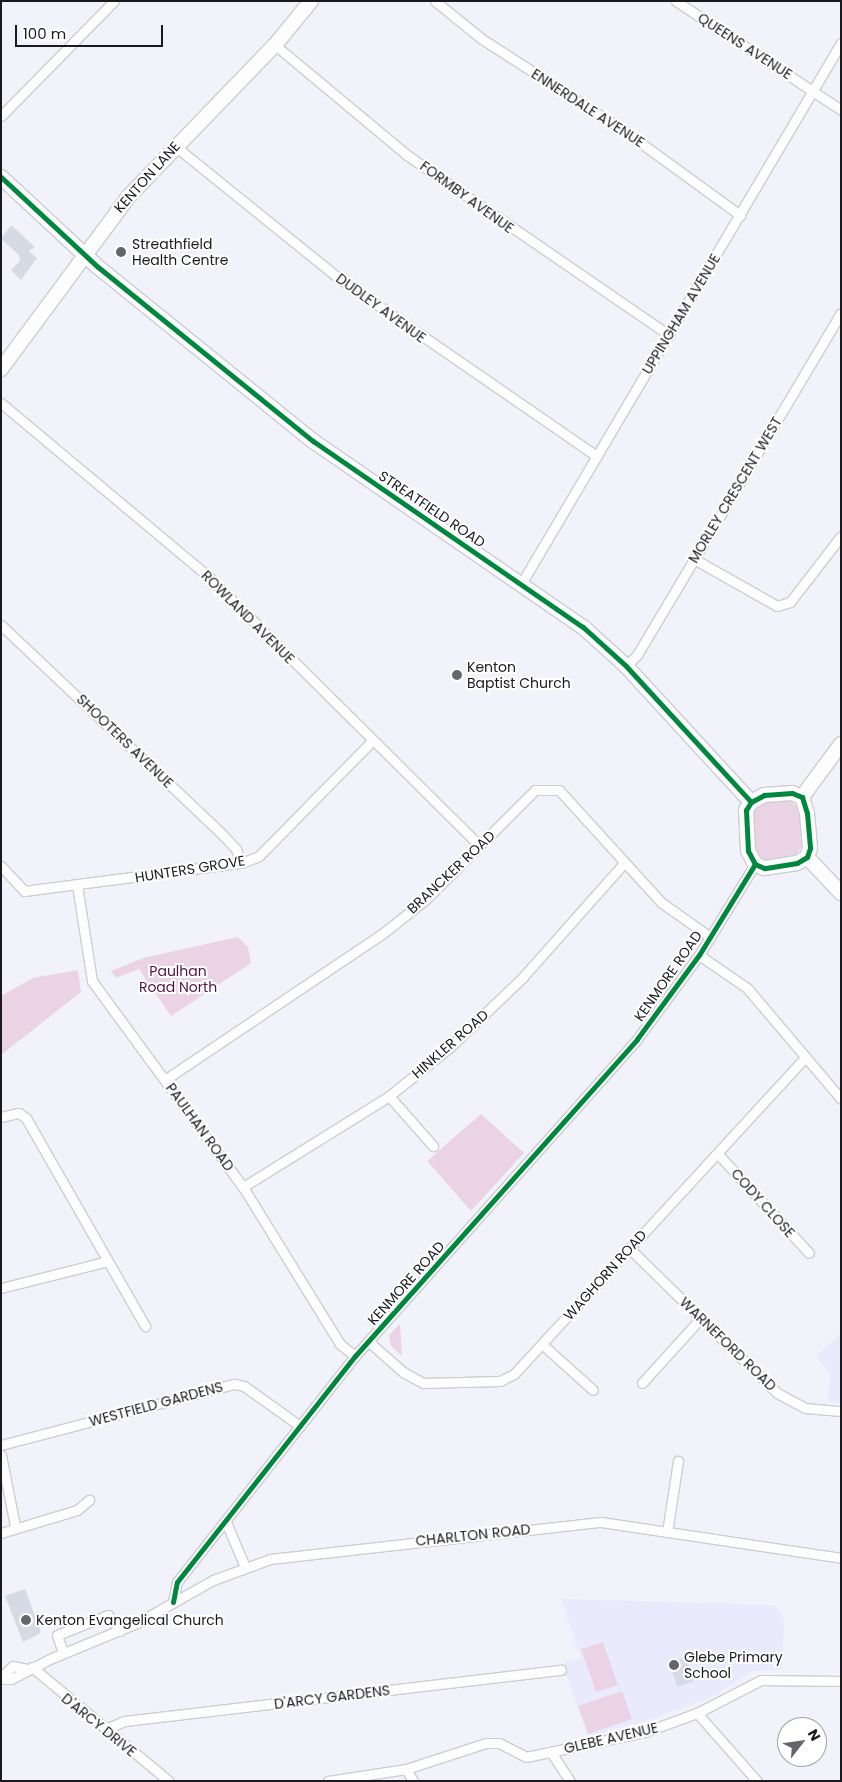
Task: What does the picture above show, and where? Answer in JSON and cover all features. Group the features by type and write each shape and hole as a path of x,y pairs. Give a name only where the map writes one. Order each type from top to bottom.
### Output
{"street":[{"path":"1,116 114,1"},
{"name":"KENTON LANE","path":"1,369 83,253 176,146 275,45 311,1"},
{"name":"ENNERDALE AVENUE","path":"435,1 482,39 623,130 740,215"},
{"name":"QUEENS AVENUE","path":"676,1 841,110"},
{"name":"UPPINGHAM AVENUE","path":"521,584 841,43"},
{"name":"FORMBY AVENUE","path":"275,45 408,155 669,335"},
{"name":"DUDLEY AVENUE","path":"176,146 340,279 597,456"},
{"name":"STREATFIELD ROAD","path":"1,177 83,253 313,442 583,627 626,666 751,802"},
{"name":"MORLEY CRESCENT WEST","path":"626,666 637,655 841,313"},
{"name":"ROWLAND AVENUE","path":"1,403 208,576 372,741 480,846"},
{"path":"694,559 777,606 790,602 841,536"},
{"name":"SHOOTERS AVENUE","path":"1,625 222,834 236,849 241,863"},
{"name":"HUNTERS GROVE","path":"1,866 24,891 241,863 259,856 372,741"},
{"path":"802,798 792,792 764,795 751,802 746,810 748,852 755,864 764,868 797,863 807,857 810,840 802,798 841,744"},
{"name":"BRANCKER ROAD","path":"166,1079 345,962 426,899 535,790 547,787 559,790 662,903 710,937"},
{"path":"807,857 841,894"},
{"name":"HINKLER ROAD","path":"243,1187 388,1096 486,1013 624,863"},
{"name":"KENMORE ROAD","path":"173,1602 176,1582 226,1522 355,1356 615,1068 699,955 755,864"},
{"name":"PAULHAN ROAD","path":"77,885 92,981 166,1079 243,1187 340,1344 355,1356"},
{"path":"699,955 747,988 841,1098"},
{"name":"WAGHORN ROAD","path":"368,1341 403,1372 423,1383 500,1381 514,1374 543,1345 806,1057"},
{"path":"388,1096 433,1146"},
{"path":"1,1117 18,1113 26,1118 145,1326"},
{"name":"CODY CLOSE","path":"718,1154 809,1253"},
{"name":"WARNEFORD ROAD","path":"630,1248 789,1401 805,1408 841,1411"},
{"path":"1,1288 108,1261"},
{"path":"642,1383 701,1318"},
{"path":"543,1345 593,1390"},
{"name":"WESTFIELD GARDENS","path":"1,1445 234,1384 244,1386 300,1426"},
{"path":"1,1455 15,1526"},
{"path":"667,1532 678,1462"},
{"path":"1,1533 15,1526 77,1510 89,1500"},
{"path":"226,1522 245,1567"},
{"name":"CHARLTON ROAD","path":"1,1678 13,1666 30,1668 120,1631 173,1602 245,1567 270,1559 578,1523 601,1522 841,1558"},
{"path":"63,1653 57,1635 108,1615 120,1631"},
{"name":"D'ARCY DRIVE","path":"30,1668 169,1781"},
{"name":"D'ARCY GARDENS","path":"105,1729 125,1721 561,1670"},
{"name":"GLEBE AVENUE","path":"328,1781 406,1769 486,1743 499,1743 526,1756 644,1732 697,1713 761,1680 841,1681"},
{"path":"697,1713 757,1781"},
{"path":"551,1752 570,1781"},
{"path":"406,1769 413,1781"}],"shaded area":[{"path":"841,1333 841,1403 828,1402 830,1374 816,1356"},
{"name":"Glebe Primary School","path":"561,1599 775,1605 784,1618 782,1669 753,1671 708,1699 644,1722 588,1736 566,1674 565,1661 581,1659"}],"green space":[{"path":"775,800 791,801 800,811 801,847 796,855 764,861 758,855 753,835 753,810 759,804"},
{"name":"Paulhan Road North","path":"238,937 248,947 251,963 171,1016 139,969 116,978 111,971 143,958"},
{"path":"78,970 81,992 1,1055 1,996 33,978"},
{"path":"481,1114 524,1153 471,1211 427,1161"},
{"path":"400,1324 402,1356 391,1346 389,1335"},
{"path":"603,1642 618,1685 596,1692 581,1649"},
{"path":"622,1691 632,1719 588,1734 578,1706"}],"building":[{"path":"11,225 35,247 29,251 37,258 21,280 11,270 20,261 19,255 1,239"},
{"name":"Kenton Evangelical Church","path":"25,1589 41,1633 23,1642 5,1596"},
{"path":"686,1657 694,1681 677,1687 669,1662"}],"cycle path":[{"path":"1,177 98,267 313,441 583,627 626,666 751,802"},
{"path":"792,793 802,797 807,813 810,848 807,857 797,863 764,868 755,864 748,851 746,810 751,802 764,795 792,793"},
{"path":"173,1602 177,1582 355,1356 637,1039 699,955 755,864"}],"place":[{"name":"Streathfield Health Centre","path":"121,252"},
{"name":"Kenton Baptist Church","path":"457,675"},
{"name":"Kenton Evangelical Church","path":"26,1620"},
{"name":"Glebe Primary School","path":"674,1665"}]}
